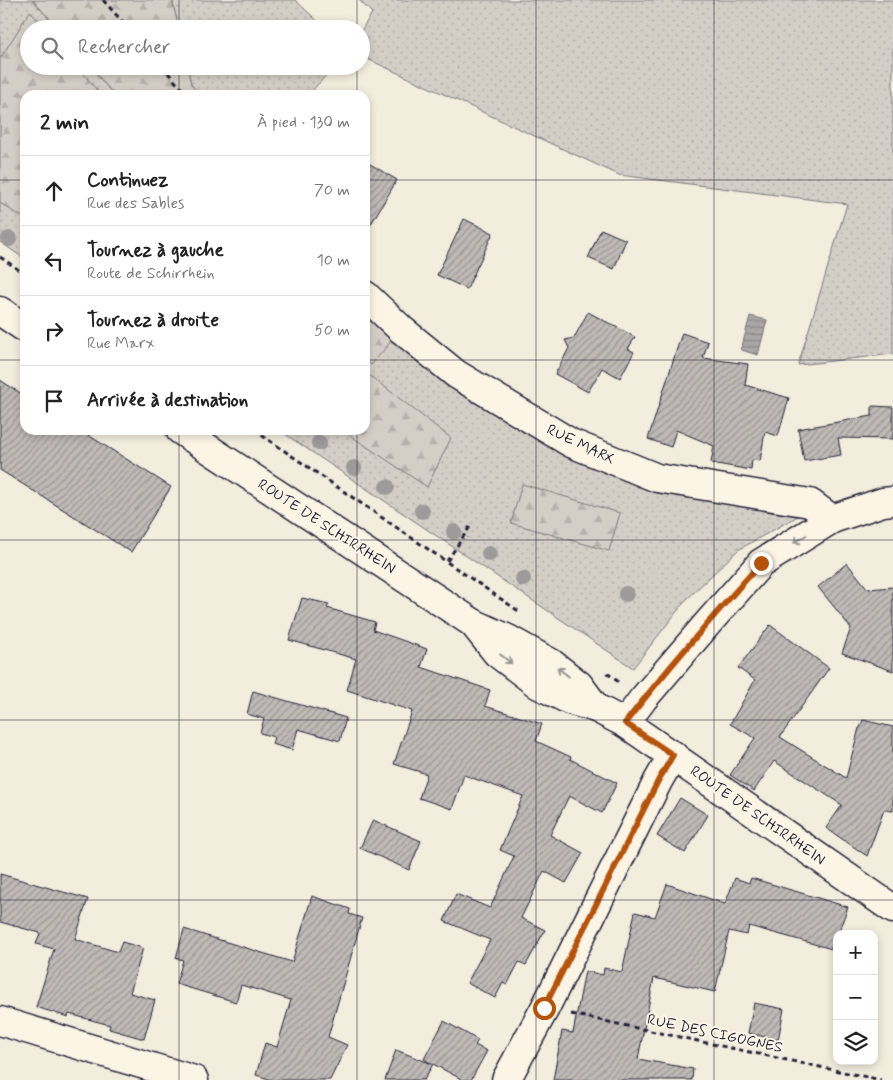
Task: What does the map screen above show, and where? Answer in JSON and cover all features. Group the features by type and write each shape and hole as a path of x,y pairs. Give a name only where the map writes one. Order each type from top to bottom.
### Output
{"street":[{"name":"RUE MARX","path":"370,300 402,330 456,374 571,443 657,478 810,503 832,519"},
{"path":"0,311 20,325"},
{"name":"ROUTE DE SCHIRRHEIN","path":"188,435 473,623 508,639 551,663 579,685 596,708 625,723 673,755 893,909"},
{"path":"625,723 708,622 761,563 832,519 893,500"},
{"path":"506,1080 673,755"},
{"path":"0,1021 194,1080"}],"path":[{"path":"103,0 121,20"},
{"path":"170,75 184,90"},
{"path":"0,257 20,271"},
{"path":"261,435 524,615"},
{"path":"447,561 471,525"},
{"path":"603,670 643,699"},
{"name":"RUE DES CIGOGNES","path":"544,1008 881,1080"}],"green space":[{"path":"0,0 33,0 50,20 20,20 20,75 97,75 110,90 20,90 20,256 0,242"},
{"path":"33,0 173,0 177,20 50,20"},
{"path":"173,0 295,0 316,20 177,20"},
{"path":"359,0 893,0 893,354 798,365 847,204 619,175 370,60 370,20 368,20 372,13"},
{"path":"30,11 38,20 24,20"},
{"path":"20,27 20,75 84,75 97,90 20,90 20,216 0,203 0,59"},
{"path":"97,75 189,75 191,84 195,90 110,90"},
{"path":"189,75 327,75 313,90 195,90 191,84"},
{"path":"370,305 398,333 370,364"},
{"path":"398,333 642,486 798,516 738,550 686,600 633,668 286,435 370,435 371,364"},
{"path":"370,376 451,438 427,487 349,435 370,435"},
{"path":"522,484 620,513 609,551 511,523"}],"shaded area":[{"path":"750,316 767,320 758,355 741,350"}],"building":[{"path":"370,164 397,180 370,226"},
{"path":"464,219 493,233 467,289 437,275"},
{"path":"601,229 626,240 614,269 588,258"},
{"path":"588,312 635,337 628,349 634,352 620,378 602,368 588,392 555,374 569,348 565,340 574,338"},
{"path":"682,333 708,342 703,358 748,364 745,385 789,398 778,436 765,432 760,461 752,460 751,470 711,463 714,446 676,430 671,447 648,439"},
{"path":"0,380 20,393 20,435 88,435 171,487 131,552 0,470"},
{"path":"872,406 893,407 893,439 838,438 841,455 804,461 798,429 872,416"},
{"path":"847,563 868,589 893,587 893,671 842,653 851,628 818,587"},
{"path":"302,598 329,604 327,608 375,622 373,630 427,649 421,667 490,690 485,706 542,724 536,741 571,757 570,759 617,783 602,813 569,796 550,835 583,853 566,883 544,871 521,918 545,930 526,965 519,962 507,985 503,983 495,998 467,983 490,940 444,921 456,894 490,908 514,856 500,850 523,796 464,775 452,809 419,798 427,774 394,764 412,711 347,690 356,659 289,640"},
{"path":"770,625 829,668 780,737 846,778 859,728 863,720 893,727 893,811 884,810 867,856 826,828 842,805 774,761 754,791 730,775 755,738 730,724 755,680 738,668"},
{"path":"253,691 346,718 340,741 298,729 292,750 272,744 274,737 260,733 264,719 247,714"},
{"path":"680,798 708,815 685,853 657,836"},
{"path":"373,820 421,841 409,870 360,848"},
{"path":"0,874 88,899 75,939 118,952 122,942 143,948 130,993 155,1000 144,1039 109,1029 110,1025 69,1014 68,1017 36,1007 54,949 36,944 40,933 0,922"},
{"path":"735,878 749,883 751,878 848,907 839,930 833,930 832,949 749,926 747,935 729,931 715,992 654,978 638,1059 693,1069 692,1080 553,1080 562,1031 573,1033 585,971 603,975 604,968 622,972 635,912 655,917 667,884 725,904"},
{"path":"312,896 350,909 349,914 362,918 328,1037 347,1045 330,1080 272,1080 256,1075 265,1043 277,1047 291,1000 241,985 236,1002 176,984 183,960 176,958 184,929 292,962"},
{"path":"754,1003 784,1009 778,1040 748,1033"},
{"path":"444,1021 478,1040 475,1045 487,1051 471,1080 463,1080 433,1064 424,1080 385,1080 396,1050 432,1064 424,1059"}],"route":[{"path":"544,1008 658,781 673,755 625,723 708,622 761,563"}]}
